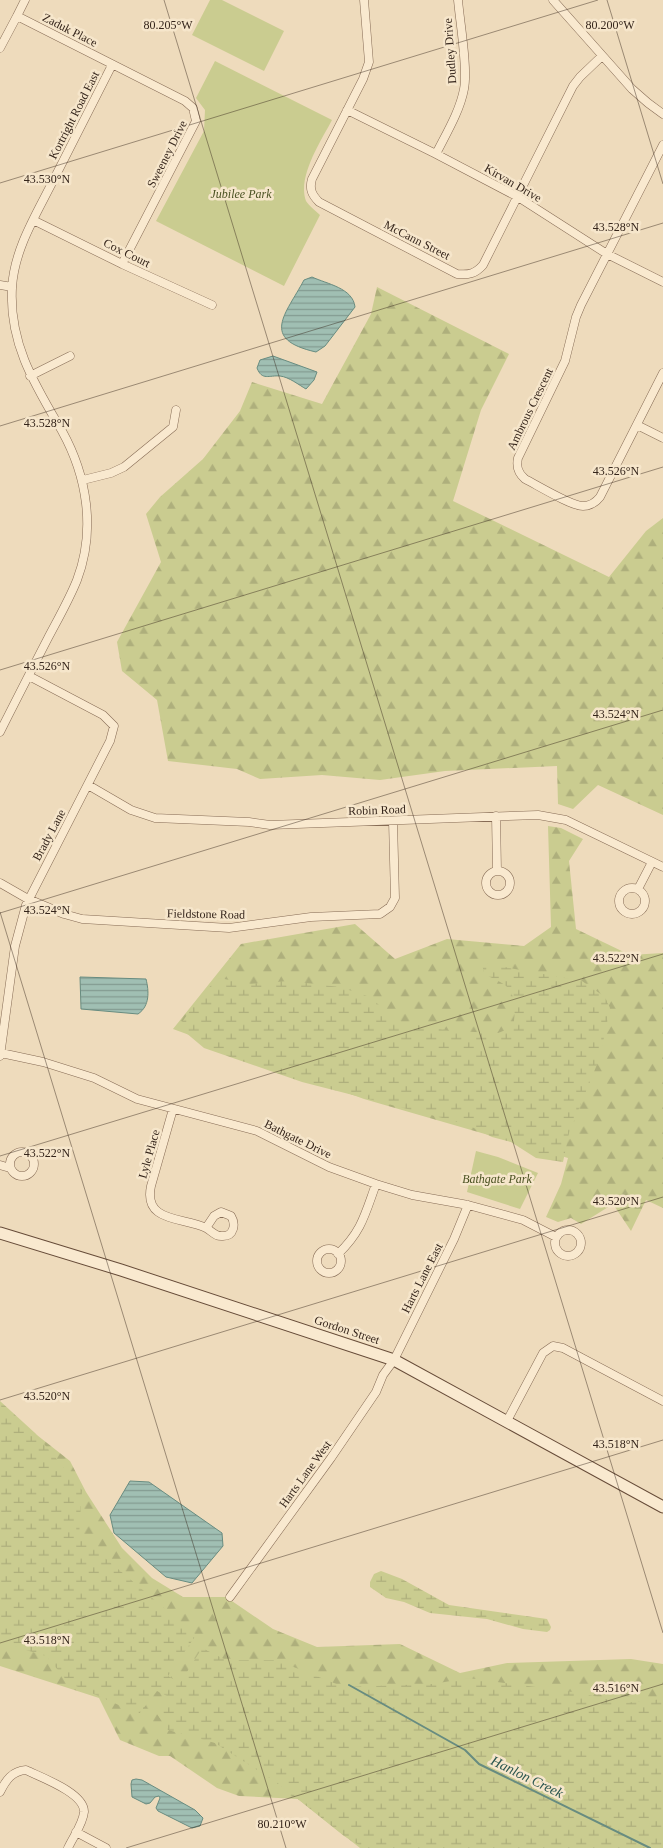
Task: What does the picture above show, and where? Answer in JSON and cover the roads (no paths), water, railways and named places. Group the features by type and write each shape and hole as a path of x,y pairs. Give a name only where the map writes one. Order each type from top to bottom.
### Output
{"main road":[{"name":"Gordon Street","path":"0,1233 121,1270 394,1360 663,1508"}],"street":[{"path":"0,48 25,0"},
{"name":"McCann Street","path":"364,0 369,62 363,80 312,178 311,190 313,197 319,202 458,274 468,275 476,273 483,265 573,86 602,56"},
{"name":"Dudley Drive","path":"436,154 464,90 465,71 458,0"},
{"path":"553,0 632,89 663,114"},
{"name":"Zaduk Place","path":"17,16 112,64"},
{"name":"Kortright Road East","path":"0,732 71,592 80,570 88,523 83,480 71,447 30,376 21,355 14,322 12,286 19,255 33,220 112,64"},
{"name":"Sweeney Drive","path":"112,64 186,101 193,108 196,121 122,264"},
{"name":"Kirvan Drive","path":"348,110 518,198 607,254 663,282"},
{"name":"Ambrous Crescent","path":"663,145 581,305 565,361 518,458 517,467 521,476 576,504 586,506 592,504 600,497 663,373"},
{"name":"Cox Court","path":"33,220 122,264 212,305"},
{"path":"0,285 12,286"},
{"path":"30,376 70,356"},
{"path":"83,480 111,473 124,467 173,427 176,410"},
{"path":"637,425 663,438"},
{"name":"Brady Lane","path":"0,1054 15,946 28,899 110,741 114,726 103,715 29,676"},
{"name":"Robin Road","path":"88,785 130,810 155,818 249,822 270,826 538,815 566,820 663,867"},
{"path":"496,816 497,871"},
{"name":"Fieldstone Road","path":"0,883 28,899 64,914 82,919 229,928 311,918 380,914 390,907 395,898 393,821"},
{"path":"638,889 652,862"},
{"name":"Bathgate Drive","path":"0,1054 43,1062 94,1078 138,1099 257,1131 329,1167 376,1184 412,1195 468,1204 523,1220 556,1237"},
{"name":"Lyle Place","path":"173,1109 151,1186 150,1198 154,1208 163,1216 206,1228"},
{"path":"0,1165 10,1168"},
{"path":"338,1254 357,1232 367,1212 376,1184"},
{"name":"Harts Lane East","path":"394,1360 454,1239 468,1204"},
{"path":"507,1421 543,1353 553,1346 563,1348 663,1400"},
{"name":"Harts Lane West","path":"230,1597 332,1456 376,1392 383,1375 394,1360"},
{"path":"0,1792 11,1775 19,1770 26,1770 76,1796 83,1805 84,1813 68,1848"},
{"path":"76,1832 106,1848"}],"waterway":[{"name":"Hanlon Creek","path":"349,1685 465,1750 479,1764 650,1848"}],"park label":[{"name":"Jubilee Park","path":"241,194"},
{"name":"Bathgate Park","path":"497,1179"}]}
